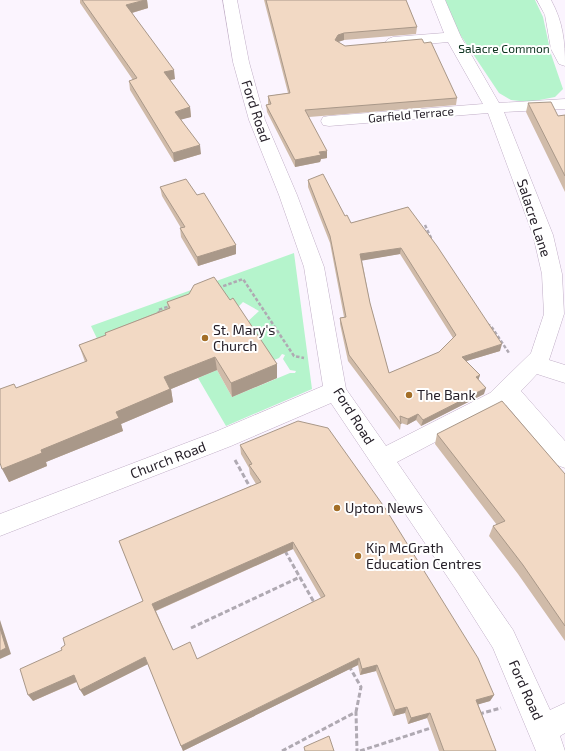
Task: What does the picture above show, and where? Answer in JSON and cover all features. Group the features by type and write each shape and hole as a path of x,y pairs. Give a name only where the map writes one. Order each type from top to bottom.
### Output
{"street":[{"name":"Ford Road","path":"230,0 241,62 257,120 288,195 314,267 328,357 335,391 464,579 503,639 530,700 553,733"},
{"name":"Salacre Lane","path":"382,459 498,399 529,370 540,356 554,314 552,274 543,235 494,108 453,38 438,0"},
{"path":"544,0 552,15 559,49 565,60"},
{"path":"375,43 453,38"},
{"name":"Garfield Terrace","path":"329,121 565,104"},
{"path":"529,370 565,374"},
{"name":"Church Road","path":"0,525 223,439 335,391"},
{"path":"507,391 565,458"}],"path":[{"path":"425,225 433,243"},
{"path":"215,289 243,279 294,356 303,358 328,357"},
{"path":"162,318 158,310 172,305"},
{"path":"484,322 490,326 529,370"},
{"path":"223,439 254,494"},
{"path":"284,550 319,611"},
{"path":"191,628 300,577"},
{"path":"346,659 361,687 356,712 359,751 441,725"},
{"path":"478,715 530,700"},
{"path":"282,751 356,712"}],"green space":[{"name":"Salacre Common","path":"445,0 535,0 543,17 551,54 563,89 555,97 529,102 511,100 499,93 457,30"},
{"path":"294,253 312,389 226,426 198,378 217,370 232,397 290,373 295,373 296,371 290,370 283,359 285,355 282,354 279,358 267,363 243,326 259,311 243,302 231,314 103,351 91,326"}],"building":[{"path":"82,0 145,0 126,5 174,70 164,72 190,107 175,112 200,145 173,153 129,81 137,78"},
{"path":"266,0 406,0 417,27 344,33 338,35 335,40 345,46 422,39 424,43 431,42 457,98 305,110 327,151 319,152 321,155 295,160 266,105 271,104 268,96 290,93"},
{"path":"551,102 558,116 565,115 565,176 528,103"},
{"path":"323,174 345,216 347,215 351,223 408,207 437,246 502,344 462,357 480,375 476,377 486,388 423,420 418,414 408,419 400,416 401,424 349,355 340,318 346,317 330,236 308,180","holes":["401,248 456,335 439,352 389,373 370,303 360,254"]},
{"path":"186,179 197,195 204,193 236,245 197,257 180,228 185,227 160,187"},
{"path":"214,277 230,300 233,298 277,364 231,383 215,357 164,377 170,389 116,412 119,418 41,450 42,453 2,469 0,463 0,389 14,384 16,388 87,361 79,345 106,335 105,333 170,308 167,302 189,294 194,285"},
{"path":"502,401 565,474 565,626 523,565 493,526 505,521 437,434"},
{"path":"298,421 328,428 385,508 478,658 494,695 476,700 496,751 444,751 430,713 411,718 407,707 395,710 377,665 362,669 359,658 181,746 145,657 80,690 74,675 28,695 20,669 62,650 61,648 65,645 63,638 143,601 119,541 261,482 249,465 252,464 240,445","holes":["293,542 325,596 197,659 190,642 173,650 152,604"]},
{"path":"0,628 6,648 0,651"},
{"path":"329,736 334,751 305,751 304,747"}],"place":[{"name":"St. Mary's Church","path":"205,338"},
{"name":"The Bank","path":"409,395"},
{"name":"Upton News","path":"337,508"},
{"name":"Kip McGrath Education Centres","path":"358,556"}]}
